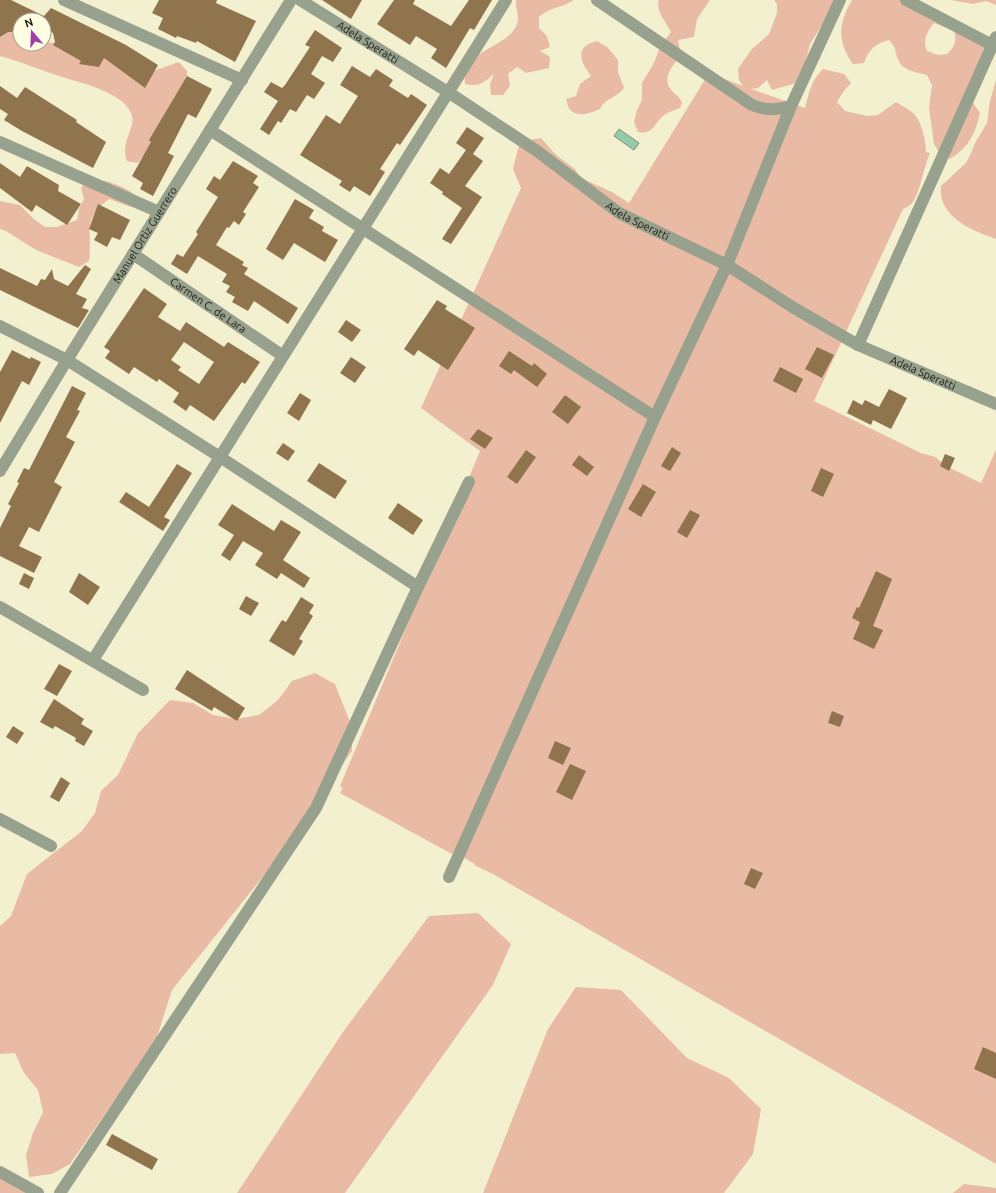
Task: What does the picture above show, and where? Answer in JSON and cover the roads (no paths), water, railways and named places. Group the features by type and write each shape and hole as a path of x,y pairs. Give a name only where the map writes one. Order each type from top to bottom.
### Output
{"street":[{"path":"64,0 242,80"},
{"name":"Manuel Ortiz Guerrero","path":"0,471 67,360 291,0"},
{"name":"Adela Speratti","path":"300,0 448,92 537,151 619,213 727,265 794,308 858,345 996,404"},
{"path":"93,660 506,0"},
{"path":"597,0 752,105 765,110 777,110 791,106"},
{"path":"449,877 655,417 727,265 791,106 840,0"},
{"path":"858,345 995,43 906,0"},
{"path":"210,130 655,417"},
{"path":"0,142 159,212"},
{"name":"Carmen C. de Lara","path":"133,254 283,356"},
{"path":"0,326 67,360 220,457 418,587"},
{"path":"60,1193 316,808 418,587 469,482"},
{"path":"0,607 142,690"},
{"path":"0,819 51,846"},
{"path":"0,1172 38,1193"}]}
